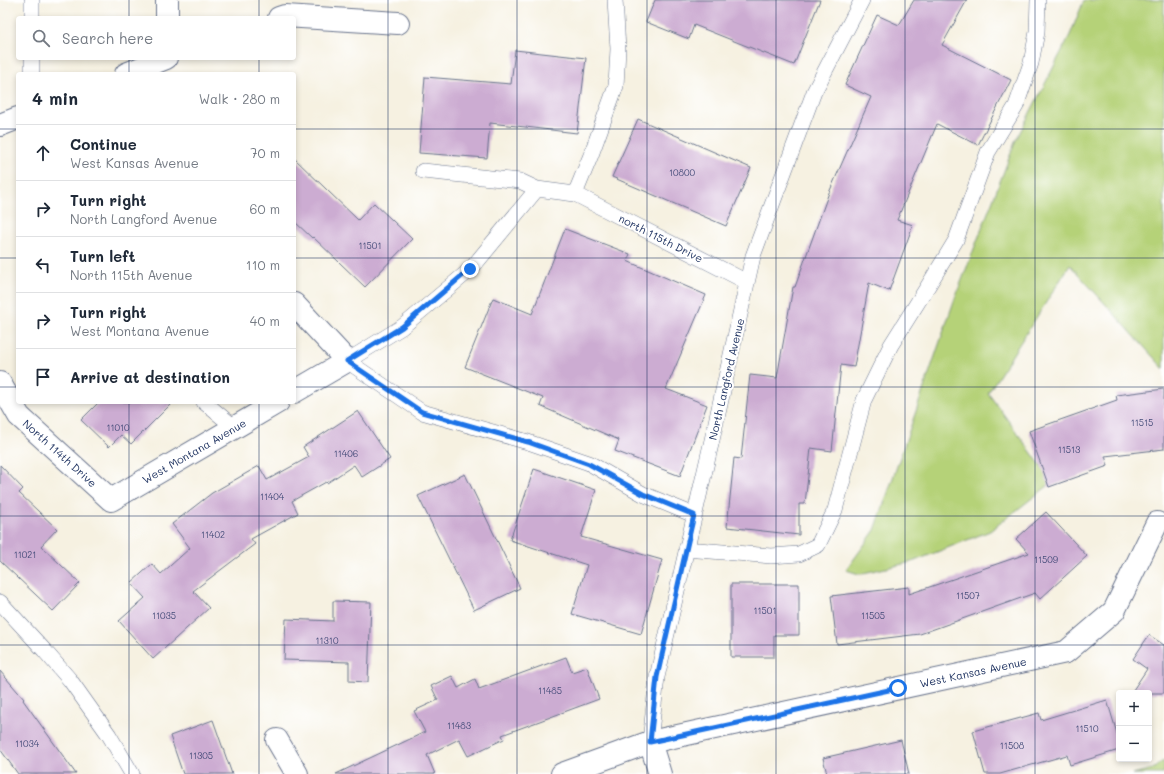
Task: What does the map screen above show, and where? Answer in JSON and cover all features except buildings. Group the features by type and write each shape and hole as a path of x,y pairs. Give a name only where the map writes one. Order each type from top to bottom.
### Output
{"street":[{"path":"167,0 167,16"},
{"path":"296,17 398,23"},
{"path":"131,72 161,60"},
{"path":"166,60 167,72"},
{"path":"0,125 16,119"},
{"path":"296,306 347,361 296,391"},
{"name":"North 114th Drive","path":"0,383 19,416 111,500"},
{"name":"West Montana Avenue","path":"111,500 274,404"},
{"name":"West Kansas Avenue","path":"562,774 650,742 1066,652 1114,611 1158,522"},
{"path":"277,740 297,774"},
{"name":"North Langford Avenue","path":"650,742 660,774"}],"lane":[{"path":"32,0 32,16"},
{"path":"423,171 520,181 538,188 575,194 616,86 618,49 616,0"},
{"name":"North Langford Avenue","path":"650,742 657,677 753,256 814,92 862,0"},
{"path":"686,549 771,556 799,554 818,545 834,510 864,400 891,345 956,240 988,152 1016,106 1033,55 1037,32 1038,0"},
{"path":"32,60 32,72"},
{"path":"538,188 470,269 402,327 347,361 422,412 528,442 589,464 643,494 694,515"},
{"name":"north 115th Drive","path":"575,194 747,282"},
{"path":"206,404 234,427"},
{"path":"0,602 70,680 109,735 132,774"}],"green space":[{"path":"1084,0 1164,0 1164,369 1070,265 988,393 1053,482 990,531 912,562 859,574 846,570 875,530 955,298 1016,140 1070,35"},
{"path":"1164,760 1164,774 1132,774 1153,769"}],"route":[{"path":"470,269 402,327 347,361 422,412 528,442 589,464 643,494 694,515 657,677 650,742 898,688"}]}
